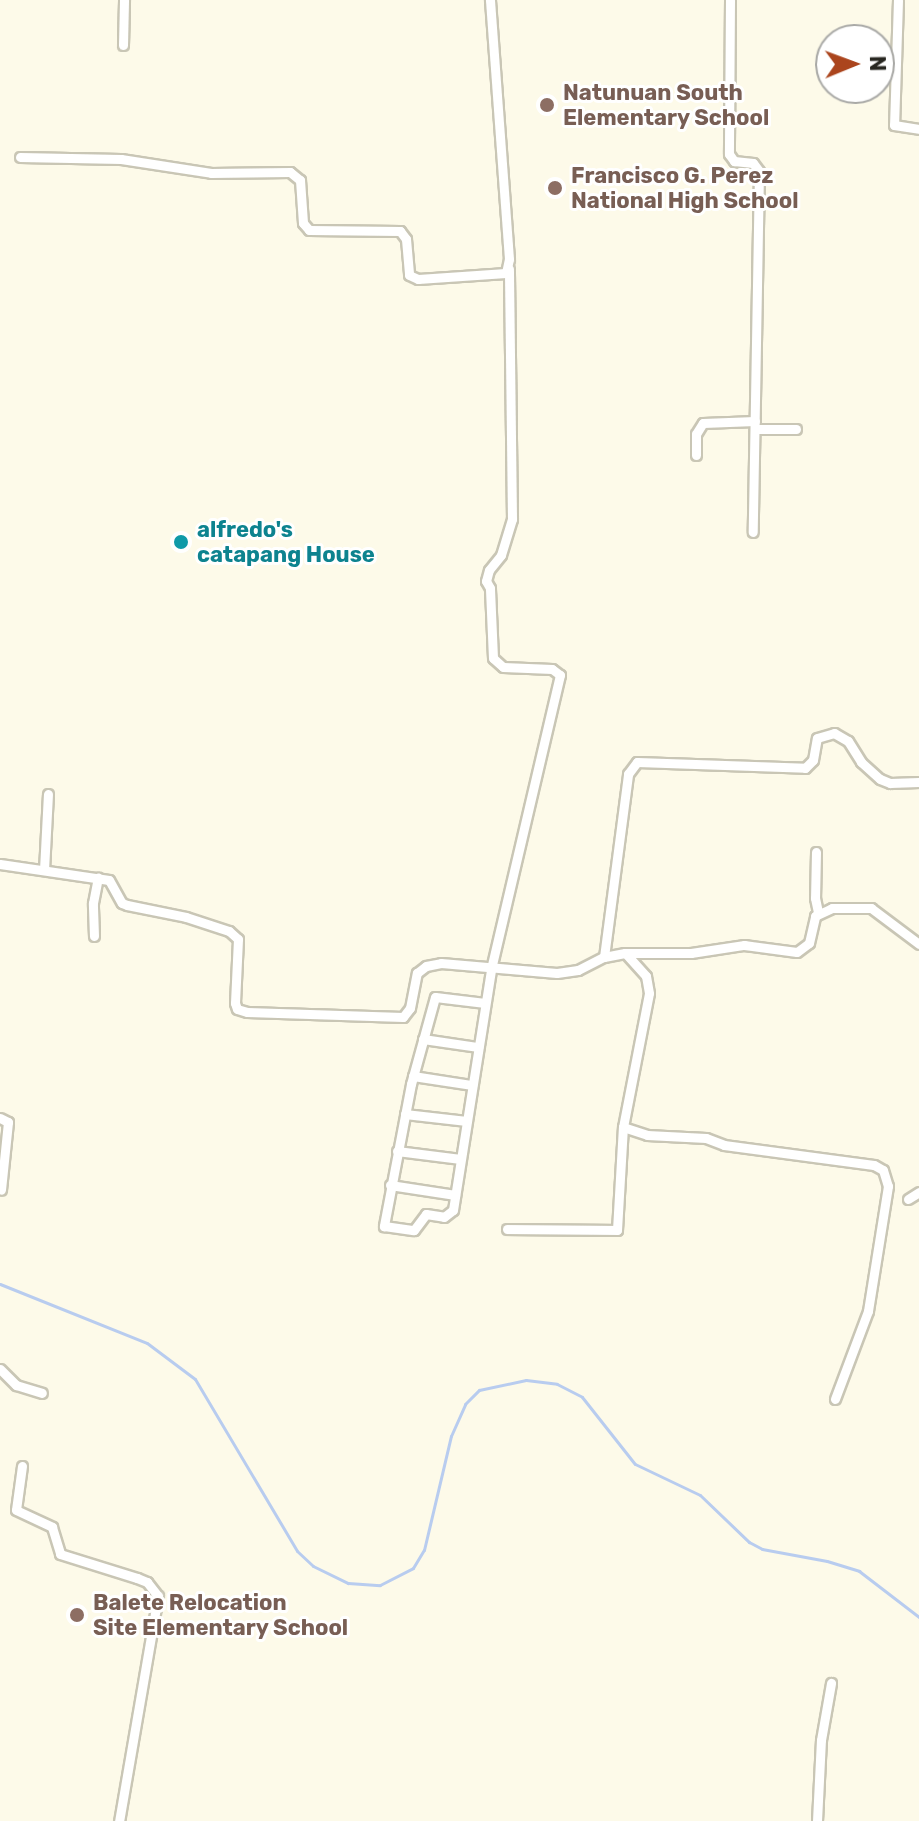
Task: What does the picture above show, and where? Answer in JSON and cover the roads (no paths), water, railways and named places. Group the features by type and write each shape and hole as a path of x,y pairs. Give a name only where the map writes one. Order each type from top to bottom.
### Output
{"street":[{"path":"123,45 124,0"},
{"path":"485,1003 435,997 413,1076 384,1226 414,1230 426,1214 444,1217 453,1210 491,969 560,675 552,669 503,667 493,658 490,588 486,581 489,570 501,555 512,519 509,269 490,0"},
{"path":"730,0 729,154 734,161 753,163 759,171 753,532"},
{"path":"898,0 894,125 919,129"},
{"path":"20,157 121,159 211,173 290,172 300,180 305,228 400,231 406,239 409,275 413,278 500,275 509,269"},
{"path":"696,455 696,434 703,423 796,429"},
{"path":"604,957 628,774 637,762 805,768 813,760 817,738 834,733 848,741 861,762 880,779 902,784 919,782"},
{"path":"44,870 48,794"},
{"path":"0,864 98,877 113,883 119,899 127,905 197,919 234,934 238,939 235,1003 241,1011 403,1017 410,1008 417,973 426,966 441,963 567,973 604,957 625,953 691,953 744,945 797,952 809,943 812,921 818,912 815,898 816,852"},
{"path":"94,936 93,903 98,877"},
{"path":"818,912 871,908 919,944"},
{"path":"507,1229 617,1230 623,1127 649,993 646,976 625,953"},
{"path":"423,1039 478,1047"},
{"path":"413,1076 472,1085"},
{"path":"405,1114 467,1121"},
{"path":"0,1118 8,1122 1,1190"},
{"path":"623,1127 647,1135 706,1138 724,1145 874,1165 883,1170 888,1186 868,1311 835,1399"},
{"path":"397,1151 461,1159"},
{"path":"390,1185 455,1195"},
{"path":"908,1199 919,1192"},
{"path":"0,1369 16,1385 42,1393"},
{"path":"22,1466 16,1510 52,1527 60,1554 147,1582 158,1596 119,1821"},
{"path":"817,1821 821,1740 831,1683"}],"waterway":[{"path":"0,1284 147,1343 195,1379 297,1551 313,1566 348,1583 380,1585 413,1568 424,1550 451,1436 465,1404 479,1390 526,1380 557,1384 582,1397 635,1464 700,1495 749,1542 762,1549 827,1561 859,1571 919,1617"}],"place":[{"name":"Natunuan South Elementary School","path":"547,105"},
{"name":"Francisco G. Perez National High School","path":"555,188"},
{"name":"alfredo's catapang House","path":"181,542"},
{"name":"Balete Relocation Site Elementary School","path":"77,1615"}]}
